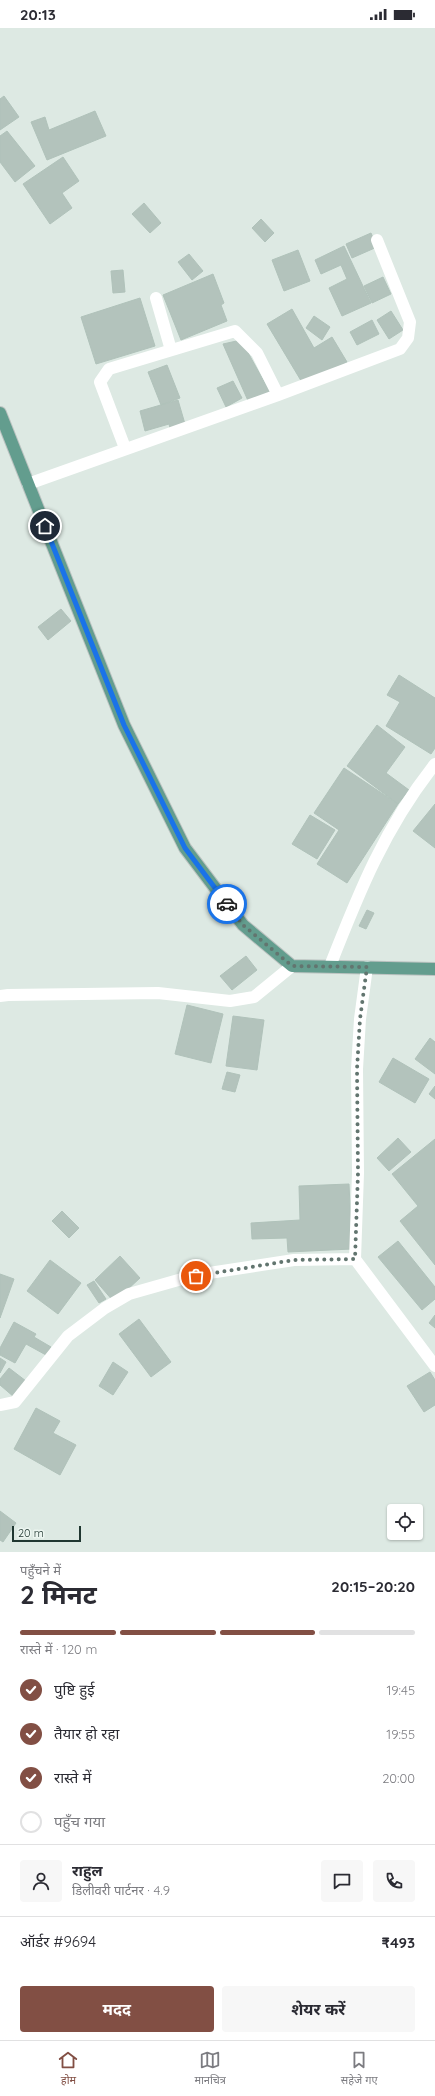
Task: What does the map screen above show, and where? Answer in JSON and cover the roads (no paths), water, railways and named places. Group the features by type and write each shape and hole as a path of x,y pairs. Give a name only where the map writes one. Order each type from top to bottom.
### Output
{"main road":[{"path":"0,413 124,725 185,848 243,925 292,966 435,968"}],"street":[{"path":"28,484 125,448 278,395 400,349 408,338 410,322 377,240"},
{"path":"156,298 171,350"},
{"path":"125,448 100,382 109,369 235,331 257,353 278,395"},
{"path":"330,966 357,897 386,836 415,789 435,764"},
{"path":"0,996 8,994 158,993 230,1001 254,997 292,966"},
{"path":"367,967 360,1019 357,1069 358,1173 355,1259 433,1361"},
{"path":"0,1405 15,1402 68,1336 105,1308 130,1294 196,1276 294,1260 355,1259"}]}
